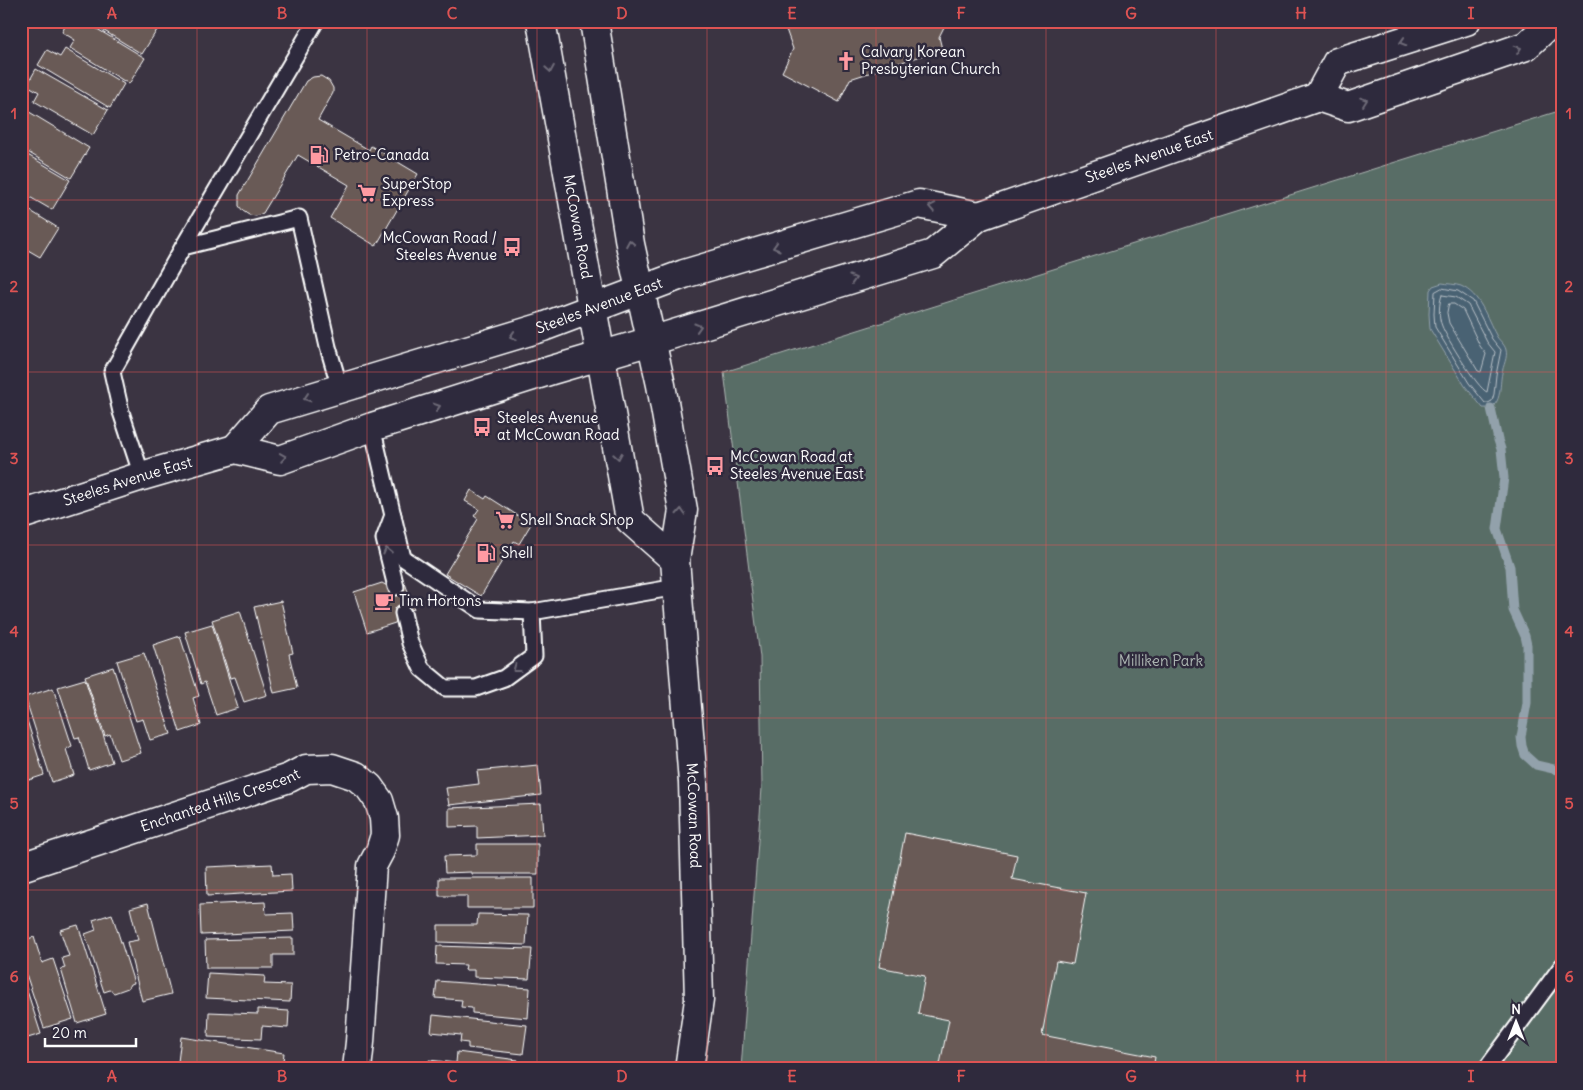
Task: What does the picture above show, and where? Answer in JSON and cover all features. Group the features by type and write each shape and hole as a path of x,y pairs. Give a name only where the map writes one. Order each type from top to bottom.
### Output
{"main road":[{"name":"McCowan Road","path":"542,21 630,520 676,574"},
{"name":"McCowan Road","path":"594,21 630,244 661,385 683,510 676,574 693,782 699,1000 689,1069"},
{"path":"1466,21 1433,27 1337,62 1318,97 1348,107 1526,46 1553,21"},
{"name":"Steeles Avenue East","path":"21,515 142,476 235,449 280,460 372,427 552,370 933,254 980,216 1318,97"},
{"name":"Steeles Avenue East","path":"235,449 269,410 543,327 684,274 919,204 980,216"},
{"name":"Enchanted Hills Crescent","path":"21,867 289,778 306,769 332,768 356,776 369,787 379,801 384,818 384,835 380,851 372,866 360,1042 356,1069"}],"lane":[{"path":"142,476 121,412 112,372 316,21"},
{"path":"183,247 299,218 328,347 340,388"},
{"path":"372,427 403,558 480,610 532,612 676,574"},
{"path":"393,516 384,539 396,587"},
{"path":"403,613 410,643 422,668 445,688 476,688 504,678 534,656 532,612"},
{"path":"1486,1069 1562,966"}],"green space":[{"name":"Milliken Park","path":"1562,110 1562,1069 741,1069 762,788 760,657 724,372"}],"water":[{"path":"1442,283 1461,286 1474,295 1505,348 1506,356 1499,396 1494,405 1489,408 1483,408 1465,386 1430,329 1430,290 1433,286"}],"building":[{"path":"68,21 84,21 145,58 129,84 70,48 75,40 62,32"},
{"path":"88,21 143,21 157,30 142,54"},
{"name":"Calvary Korean Presbyterian Church","path":"783,21 947,21 939,37 942,49 850,79 839,102 782,72 793,49"},
{"path":"65,49 124,84 110,108 38,65 47,50 60,57"},
{"path":"36,69 108,110 93,135 34,101 39,92 27,85"},
{"path":"321,76 329,81 333,88 333,93 318,120 369,150 371,146 418,174 376,246 330,218 349,185 298,155 263,213 256,216 249,215 239,206 239,195 306,81 313,77"},
{"path":"21,107 89,148 71,178 21,148"},
{"path":"21,151 70,180 52,210 21,192"},
{"path":"21,205 58,228 40,257 21,246"},
{"path":"471,490 485,499 487,496 531,524 519,544 514,541 481,596 445,574 478,519 474,516 479,509 465,501"},
{"name":"Tim Hortons","path":"382,583 391,588 405,583 414,609 400,614 395,623 367,632 354,592"},
{"path":"281,601 293,653 289,654 297,688 274,693 254,607"},
{"path":"240,611 267,695 244,702 235,677 230,678 212,620"},
{"path":"212,624 238,708 216,715 205,682 201,684 185,632"},
{"path":"180,636 199,696 193,698 201,725 180,732 153,645"},
{"path":"144,653 171,734 150,740 143,719 136,721 117,661"},
{"path":"113,667 141,753 119,760 110,734 105,736 85,676"},
{"path":"85,679 112,762 89,770 79,737 75,738 58,687"},
{"path":"53,688 72,746 66,749 74,775 52,782 25,697"},
{"path":"21,701 44,775 23,782 21,775"},
{"path":"538,765 541,795 449,805 446,788 479,784 477,771"},
{"path":"541,804 543,835 477,838 477,826 449,827 449,808"},
{"path":"905,833 1017,855 1012,879 1086,893 1073,964 1056,961 1042,1035 1155,1057 1153,1069 939,1069 949,1020 918,1014 925,976 879,967"},
{"path":"477,844 538,844 538,874 445,873 444,856 477,855"},
{"path":"272,864 273,875 291,874 292,891 207,896 206,867"},
{"path":"439,878 533,878 533,908 467,908 467,896 439,896"},
{"path":"265,902 266,914 293,913 294,931 201,935 200,905"},
{"path":"148,903 171,994 142,1001 127,942 138,940 130,908"},
{"path":"112,914 134,983 130,984 128,988 114,993 110,990 104,992 85,934 96,930 93,920"},
{"path":"478,914 528,915 526,945 438,942 438,925 477,925"},
{"path":"78,925 106,1014 77,1023 61,969 65,968 62,958 69,956 60,930"},
{"path":"34,937 42,963 53,959 73,1019 44,1028 21,959 21,941"},
{"path":"293,938 293,955 273,955 273,968 206,968 205,940"},
{"path":"437,946 532,949 529,979 474,977 474,970 465,970 466,965 436,964"},
{"path":"21,972 41,1034 21,1040"},
{"path":"208,973 265,976 264,984 291,985 290,1002 206,998"},
{"path":"437,981 530,988 528,1018 472,1013 472,1008 461,1007 462,1000 435,998"},
{"path":"258,1009 289,1011 288,1028 262,1026 261,1039 208,1037 209,1012 258,1014"},
{"path":"433,1015 527,1025 523,1054 468,1048 468,1043 460,1042 461,1035 431,1032"},
{"path":"181,1037 284,1053 282,1069 255,1066 254,1069 187,1068 188,1064 178,1062"},
{"path":"457,1052 518,1060 517,1069 428,1069 429,1060 456,1063"}],"waterway":[{"path":"1491,408 1501,449 1504,478 1497,529 1510,567 1513,610 1527,645 1527,703 1521,737 1522,746 1525,755 1536,765 1562,771"}],"place":[{"name":"Calvary Korean Presbyterian Church","path":"846,61"},
{"name":"Petro-Canada","path":"319,155"},
{"name":"SuperStop Express","path":"367,193"},
{"name":"McCowan Road / Steeles Avenue","path":"512,247"},
{"name":"Steeles Avenue at McCowan Road","path":"482,427"},
{"name":"McCowan Road at Steeles Avenue East","path":"715,466"},
{"name":"Shell Snack Shop","path":"505,520"},
{"name":"Shell","path":"486,553"},
{"name":"Tim Hortons","path":"384,601"}]}
